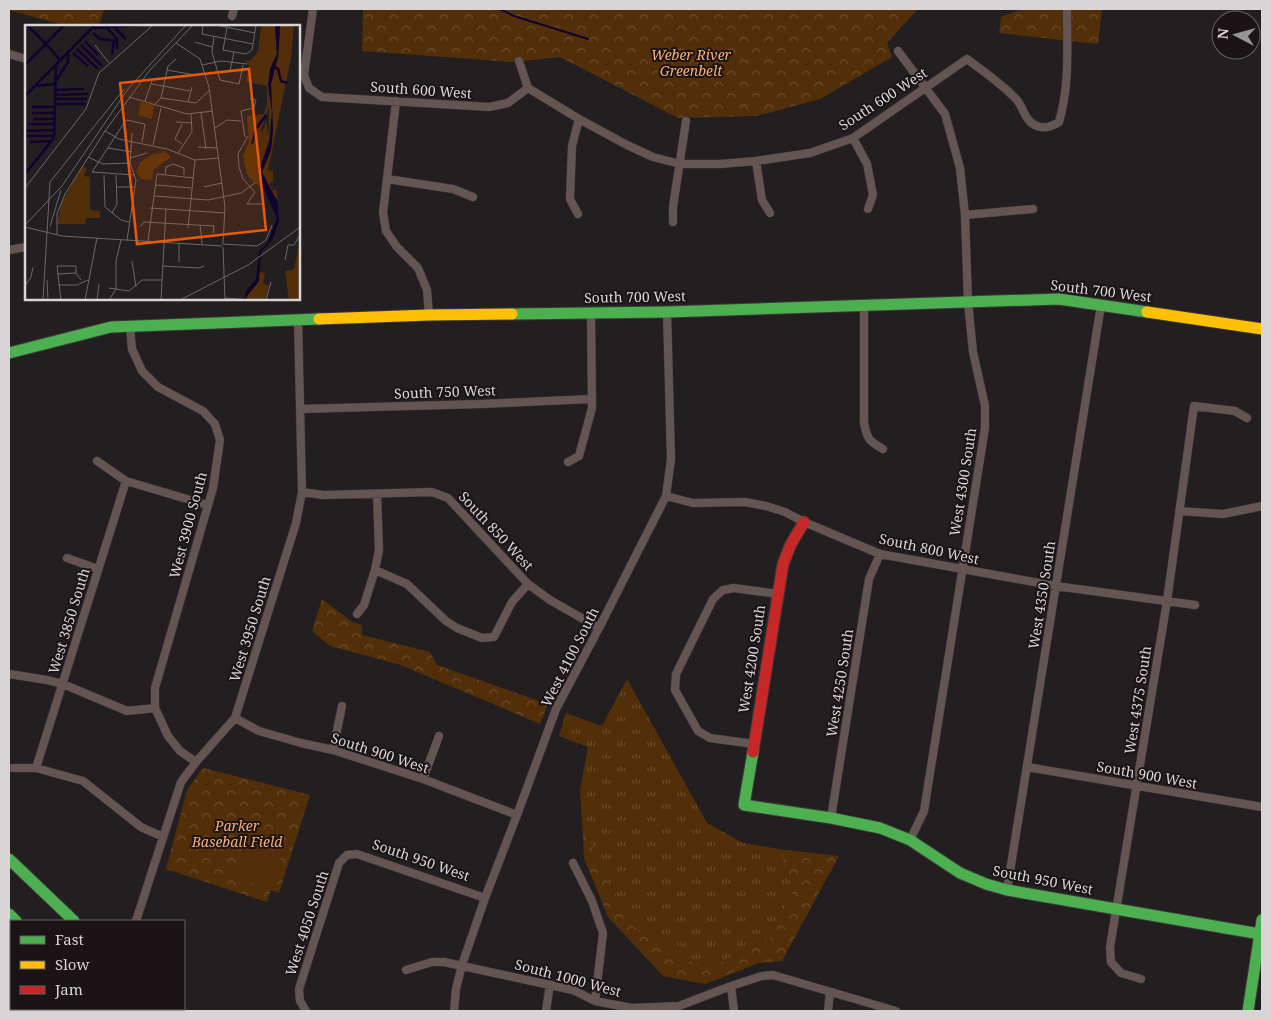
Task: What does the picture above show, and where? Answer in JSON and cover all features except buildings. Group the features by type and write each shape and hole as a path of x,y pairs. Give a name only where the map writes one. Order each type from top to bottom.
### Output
{"main road":[{"name":"South 700 West","path":"9,353 111,327 130,326 429,315 667,312 1059,299 1262,329"},
{"name":"West 4200 South","path":"744,804 783,564 791,544 804,522"},
{"name":"South 950 West","path":"744,804 880,828 910,840 960,873 986,884 1007,890 1260,934"},
{"path":"9,859 73,920"},
{"path":"1248,1011 1262,920"}],"street":[{"name":"South 600 West","path":"313,9 304,75 309,88 322,97 489,107 508,103 528,88 627,145 653,156 680,164 720,164 756,161 810,153 853,138 967,58 1001,83 1018,101 1031,123 1039,127 1050,128 1059,122 1064,105 1068,62 1067,9"},
{"name":"West 4300 South","path":"898,51 945,114 960,168 965,215 968,302 974,352 984,406 985,428 924,810 910,840"},
{"path":"9,54 25,59"},
{"path":"519,61 528,88"},
{"path":"396,101 383,213 386,231 397,247 418,268 427,290 429,315"},
{"path":"578,214 570,200 572,146 579,119"},
{"path":"673,222 673,207 686,121"},
{"path":"853,138 867,164 873,195 868,209"},
{"path":"756,161 762,200 770,213"},
{"path":"387,179 453,188 473,197"},
{"path":"965,215 1033,209"},
{"path":"9,250 25,247"},
{"path":"864,305 864,423 867,435 872,442 884,449"},
{"name":"West 4350 South","path":"1007,890 1101,305"},
{"name":"West 4100 South","path":"454,1011 456,990 462,965 485,898 556,709 666,496 671,459 667,312"},
{"path":"568,462 580,456 592,408 591,313"},
{"name":"West 3950 South","path":"136,920 181,782 235,718 296,523 302,492 298,320"},
{"name":"West 3900 South","path":"130,326 132,350 142,371 158,387 203,411 215,424 220,440 213,488 155,688 155,708"},
{"name":"South 750 West","path":"300,409 592,399"},
{"name":"West 4375 South","path":"1141,979 1121,973 1111,962 1110,947 1167,601 1194,406 1235,410 1247,418"},
{"path":"97,461 126,481 208,505"},
{"name":"West 3850 South","path":"36,768 126,481"},
{"name":"South 850 West","path":"302,492 323,495 432,492 448,498 528,584 550,600 599,628"},
{"path":"357,614 364,605 379,550 377,494"},
{"name":"South 800 West","path":"666,496 693,503 745,502 766,506 785,512 880,554 1056,586 1195,605"},
{"path":"1179,511 1223,514 1262,506"},
{"name":"West 4250 South","path":"831,818 869,578 880,554"},
{"path":"67,558 98,569"},
{"path":"375,570 407,584 457,628 482,638 494,637 512,602 528,584"},
{"path":"754,744 710,738 698,732 676,690 676,674 713,599 723,590 734,588 778,594"},
{"path":"9,674 62,684 127,711 155,708 168,736 180,752 196,762"},
{"path":"333,750 342,706"},
{"name":"South 900 West","path":"235,718 259,731 333,750 423,779 517,815"},
{"path":"423,779 439,736"},
{"name":"South 900 West","path":"1027,767 1262,807"},
{"path":"13,768 36,768 84,781 141,827 164,837"},
{"name":"South 950 West","path":"347,855 357,854 485,898"},
{"name":"West 4050 South","path":"306,1011 300,1001 298,989 339,863 347,855"},
{"path":"573,863 592,901 603,933 595,1001"},
{"name":"South 1000 West","path":"406,970 432,962 462,965 573,990 595,1001 632,1010 679,1006 730,986 762,976 773,975 896,1011"},
{"path":"546,1011 550,984"},
{"path":"730,986 734,1011"},
{"path":"828,1011 830,992"}],"green space":[{"path":"104,9 99,25 63,25 9,10"},
{"name":"Weber River Greenbelt","path":"363,9 918,9 887,43 892,57 820,99 757,116 678,118 560,57 513,62 362,51"},
{"path":"1021,9 1102,9 1098,44 999,33 1001,17"},
{"path":"322,599 352,622 362,625 362,635 430,652 437,665 548,704 540,724 401,665 330,646 312,631"},
{"path":"627,679 707,823 743,843 785,850 781,867 795,887 771,937 714,966 682,959 636,930 603,872 582,821 580,790 588,747 559,736 566,713 602,726"},
{"name":"Parker Baseball Field","path":"203,768 310,795 279,893 271,890 267,902 166,869 187,790"},
{"path":"582,821 603,872 636,930 682,959 714,966 771,937 795,887 781,867 785,850 839,856 782,961 759,963 705,984 663,976 608,917 584,858"},
{"path":"259,846 281,854 272,884 267,887 236,879 245,850"}],"waterway":[{"path":"500,9 514,16 588,39"}],"traffic: fast":[{"path":"512,314 667,312 1059,299 1147,312"},
{"path":"9,353 111,327 319,319"},
{"path":"753,752 744,805 831,818 880,828 910,840 960,873 986,884 1007,890 1260,934"},
{"path":"9,859 73,920"},
{"path":"9,914 15,920"},
{"path":"1248,1011 1262,920"}],"traffic: slow":[{"path":"1147,312 1262,329"},
{"path":"319,319 512,314"}],"traffic: jam":[{"path":"753,752 783,564 791,544 804,522"}]}
